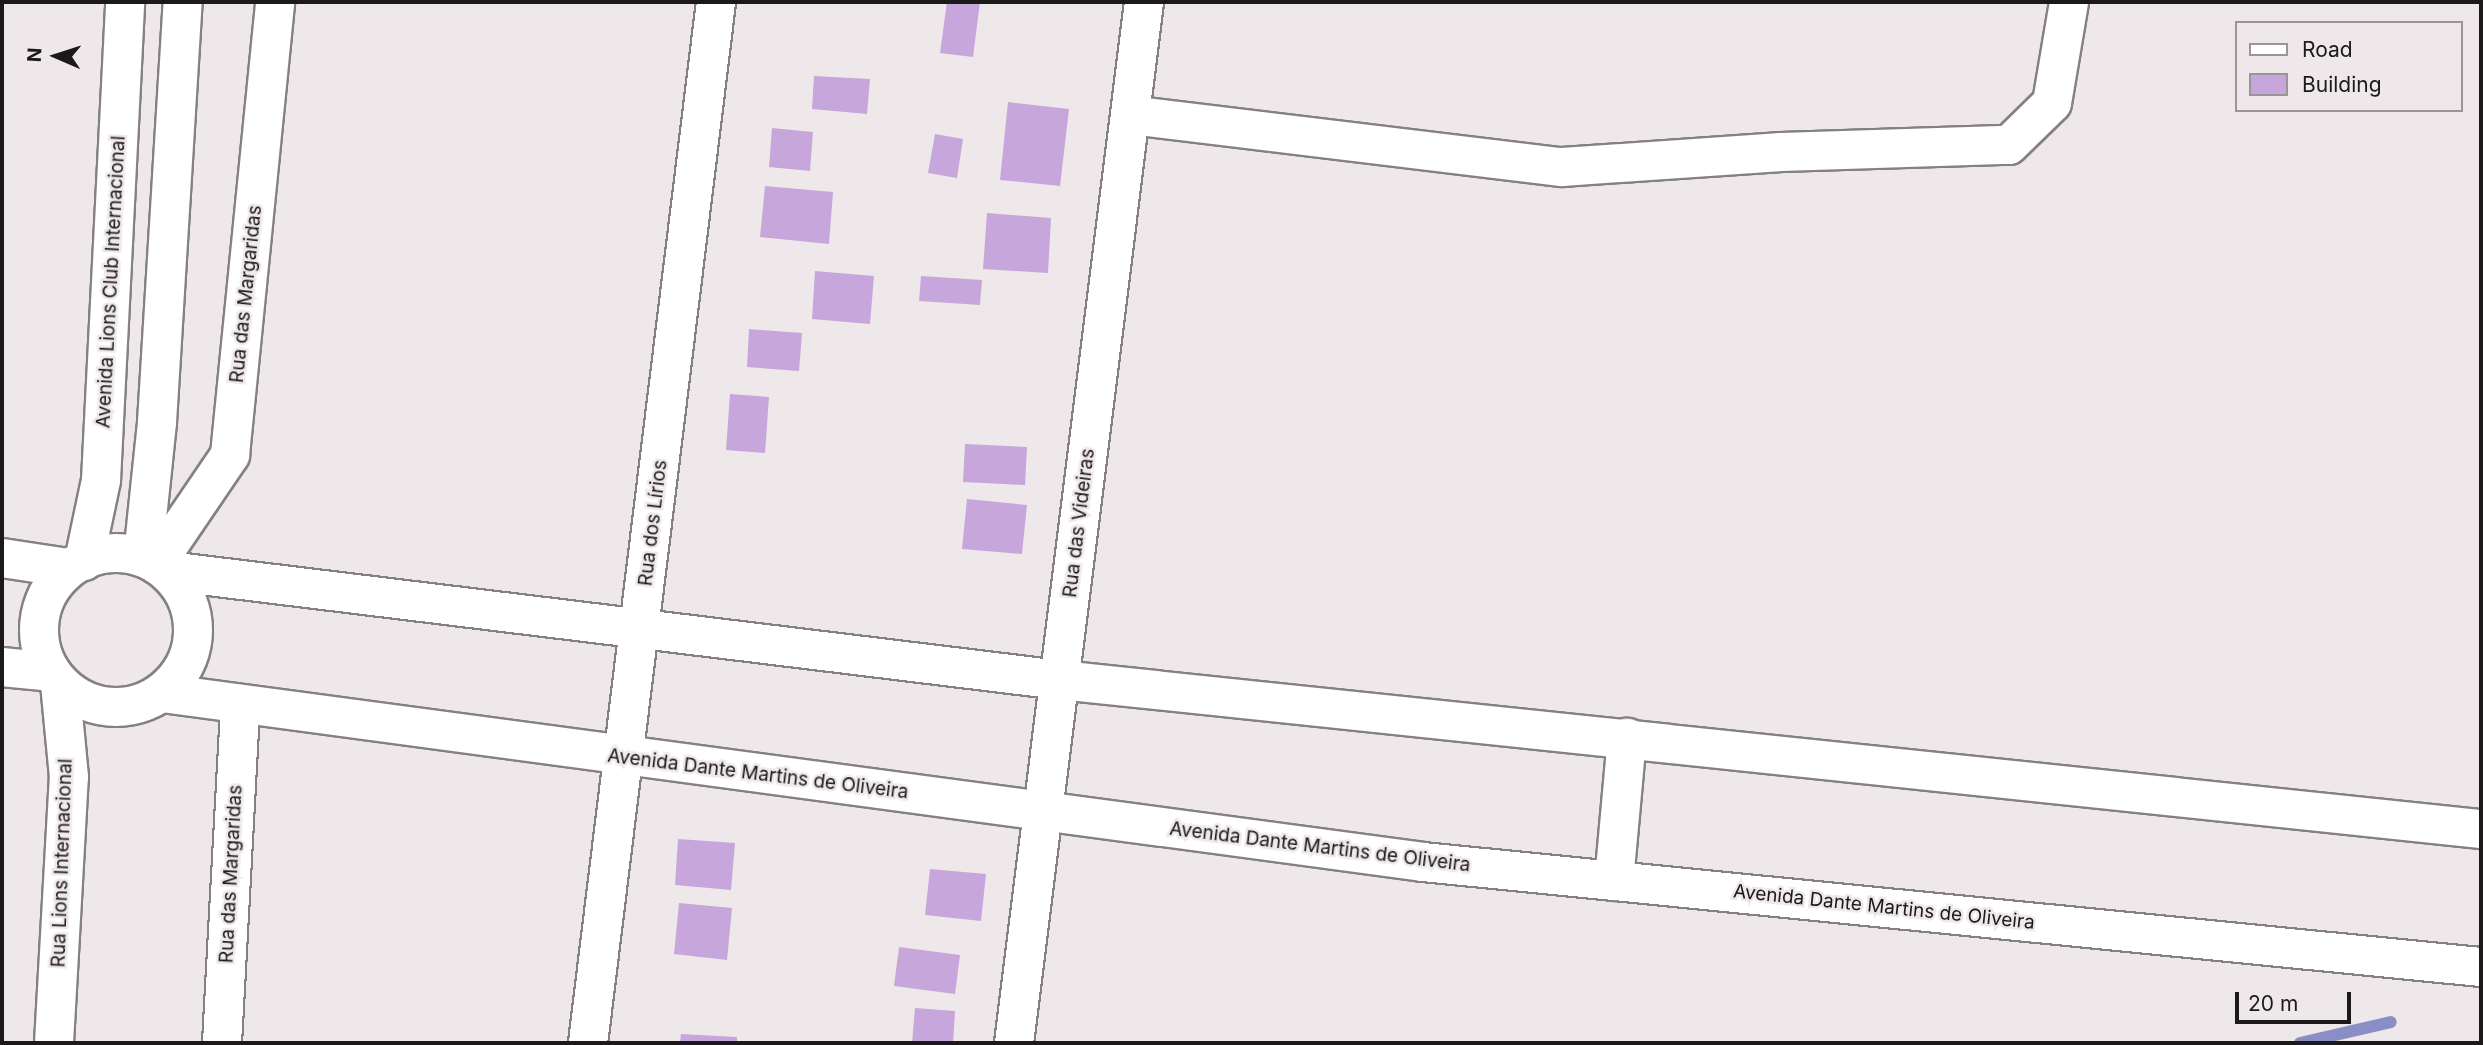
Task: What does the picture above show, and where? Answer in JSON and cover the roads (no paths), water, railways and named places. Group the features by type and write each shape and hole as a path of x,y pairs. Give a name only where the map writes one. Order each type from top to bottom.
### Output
{"street":[{"name":"Avenida Lions Club Internacional","path":"76,564 101,480 125,2"},
{"path":"183,2 156,435 156,563 188,599 194,634 186,667 162,693 118,709 73,696 56,678 38,636 44,598 76,564 104,552 156,563 640,628 1060,680 2481,829"},
{"name":"Rua das Margaridas","path":"156,563 230,454 275,2"},
{"name":"Rua dos Lírios","path":"588,1043 716,2"},
{"name":"Rua das Videiras","path":"1014,1043 1144,2"},
{"path":"1130,115 1562,167 1781,152 2009,145 2052,103 2069,2"},
{"path":"2,558 76,564"},
{"path":"2,667 56,678"},
{"name":"Rua Lions Internacional","path":"54,1043 69,777 56,678"},
{"name":"Avenida Dante Martins de Oliveira","path":"162,693 240,706 1423,862 2481,967"},
{"name":"Rua das Margaridas","path":"222,1043 240,706"},
{"path":"1614,880 1627,738"}],"waterway":[{"path":"2300,1043 2391,1022"}]}
